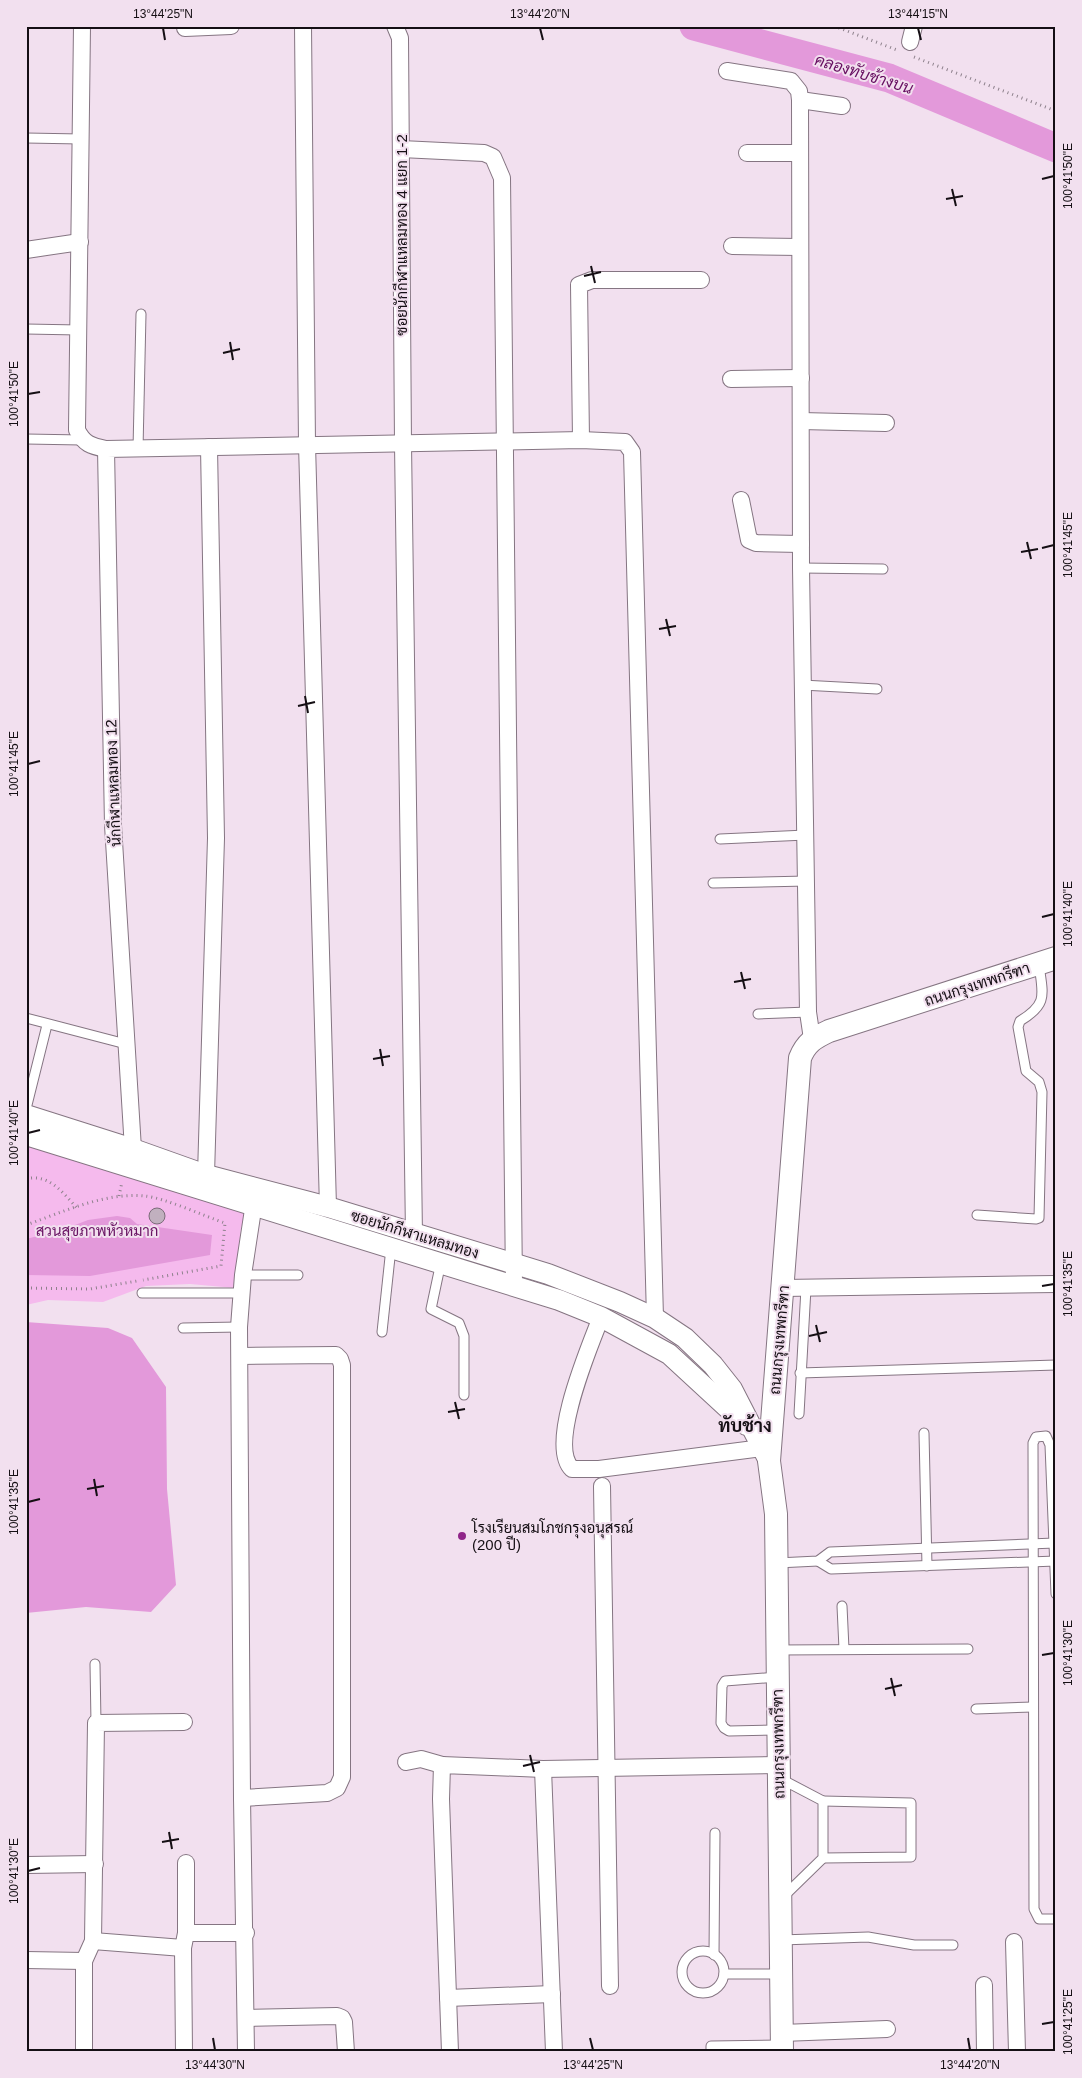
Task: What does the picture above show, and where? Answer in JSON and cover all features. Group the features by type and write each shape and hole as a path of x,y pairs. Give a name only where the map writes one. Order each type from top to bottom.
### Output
{"main road":[{"name":"ถนนกรุงเทพกรีฑา","path":"782,2043 776,1514 762,1446 783,1288 800,1058 805,1047 812,1039 829,1031 1047,961"}],"street":[{"path":"82,26 77,430 82,440 90,445 106,449 581,440 625,442 632,452 655,1318"},
{"path":"185,28 231,26"},
{"path":"303,26 307,444 328,1207"},
{"name":"ซอยนักกีฬาแหลมทอง 4 แยก 1-2","path":"395,26 400,38 403,444 414,1235"},
{"path":"727,71 791,81 799,91 800,100 802,685 808,1012 812,1039"},
{"path":"800,100 842,106"},
{"path":"401,149 484,153 493,157 502,178 514,1284"},
{"path":"747,153 800,153"},
{"path":"26,250 80,242"},
{"path":"732,246 800,247"},
{"path":"581,440 578,285 592,280 701,280"},
{"path":"731,379 801,378"},
{"path":"801,421 886,423"},
{"path":"206,1175 216,838 209,447"},
{"name":"นักกีฬาแหลมทอง 12","path":"106,449 113,825 133,1149"},
{"path":"741,500 749,540 756,543 802,544"},
{"name":"ซอยนักกีฬาแหลมทอง","path":"26,1115 133,1149 206,1175 328,1207 414,1235 515,1264 580,1285 655,1318 686,1338 713,1365 732,1389 762,1446"},
{"name":"ซอยนักกีฬาแหลมทอง","path":"26,1135 514,1284 601,1317 669,1354 762,1446"},
{"path":"246,2052 246,1933 242,1798 241,1356 239,1327 243,1275 254,1204"},
{"path":"783,1288 1056,1284"},
{"path":"601,1317 573,1387 564,1444 567,1461 572,1469 599,1469 762,1446"},
{"path":"241,1356 336,1355 342,1365 342,1777 337,1788 327,1793 242,1798"},
{"path":"602,1486 610,1986"},
{"path":"84,2052 84,1961 93,1941 96,1723 184,1722"},
{"path":"406,1762 421,1759 442,1765 543,1769 779,1772"},
{"path":"442,1765 441,1799 450,2052"},
{"path":"543,1769 554,2052"},
{"path":"184,2052 186,1863"},
{"path":"26,1865 95,1864"},
{"path":"93,1941 184,1941 246,1933"},
{"path":"1014,1942 1016,2052"},
{"path":"26,1960 84,1961"},
{"path":"984,1985 985,2052"},
{"path":"448,1998 552,1994"},
{"path":"246,2018 336,2016 342,2018 344,2022 346,2052"},
{"path":"782,2043 887,2029"}],"lane":[{"path":"26,138 81,139"},
{"path":"138,449 141,314"},
{"path":"26,329 79,330"},
{"path":"26,439 82,440"},
{"path":"801,568 883,569"},
{"path":"802,685 877,689"},
{"path":"720,839 806,835"},
{"path":"713,883 807,881"},
{"path":"976,1215 1036,1220 1039,1218 1042,1092 1039,1082 1026,1071 1018,1027 1020,1022 1035,1012 1040,1005 1047,961"},
{"path":"758,1014 808,1012"},
{"path":"26,1018 126,1044"},
{"path":"26,1109 47,1025"},
{"path":"382,1332 391,1248"},
{"path":"441,1262 431,1309 459,1323 462,1327 464,1336 464,1395"},
{"path":"243,1275 298,1276"},
{"path":"798,1414 806,1288"},
{"path":"142,1293 242,1294"},
{"path":"183,1328 239,1327"},
{"path":"800,1373 1056,1365"},
{"path":"924,1433 928,1566"},
{"path":"1056,1594 1055,1503 1050,1445 1046,1436 1042,1435 1036,1437 1033,1443 1034,1909 1039,1919 1056,1918"},
{"path":"777,1563 818,1561 830,1552 1056,1543"},
{"path":"818,1561 831,1569 1056,1561"},
{"path":"842,1606 844,1649"},
{"path":"777,1650 968,1649"},
{"path":"94,1664 96,1723"},
{"path":"777,1677 725,1681 722,1686 721,1723 729,1731 778,1730"},
{"path":"976,1708 1034,1707"},
{"path":"779,1772 823,1801 911,1803 911,1857 823,1858 780,1899"},
{"path":"823,1801 823,1858"},
{"path":"714,1833 714,1954"},
{"path":"781,1940 868,1937 914,1945 953,1945"},
{"path":"705,1951 714,1954 722,1963 724,1974 718,1988 705,1994 692,1990 684,1980 683,1966 692,1954 705,1951"},
{"path":"724,1974 781,1974"},
{"path":"712,2052 711,2046 782,2043"}],"path":[{"path":"834,26 908,43 1056,111"},
{"path":"26,1179 36,1176 56,1184 77,1208"},
{"path":"26,1225 122,1195 146,1196 225,1223 221,1266 90,1289 26,1288"}],"green space":[{"name":"สวนสุขภาพหัวหมาก","path":"26,1135 254,1203 241,1227 235,1288 190,1284 146,1286 103,1302 48,1300 26,1305"}],"shaded area":[{"path":"117,1216 130,1218 137,1224 212,1235 210,1255 90,1276 26,1275 26,1239 62,1230 88,1220"},
{"path":"26,1322 108,1328 132,1338 166,1387 167,1489 176,1585 151,1612 86,1607 26,1613"}],"building":[{"path":"154,1208 160,1208 165,1213 163,1222 154,1224 149,1219 149,1213"}],"waterway":[{"name":"คลองทับช้างบน","path":"694,26 889,78 1056,148"}],"place":[{"name":"โรงเรียนสมโภชกรุงอนุสรณ์ (200 ปี)","path":"462,1536"}],"district":[{"name":"ทับช้าง","path":"745,1426"}]}
